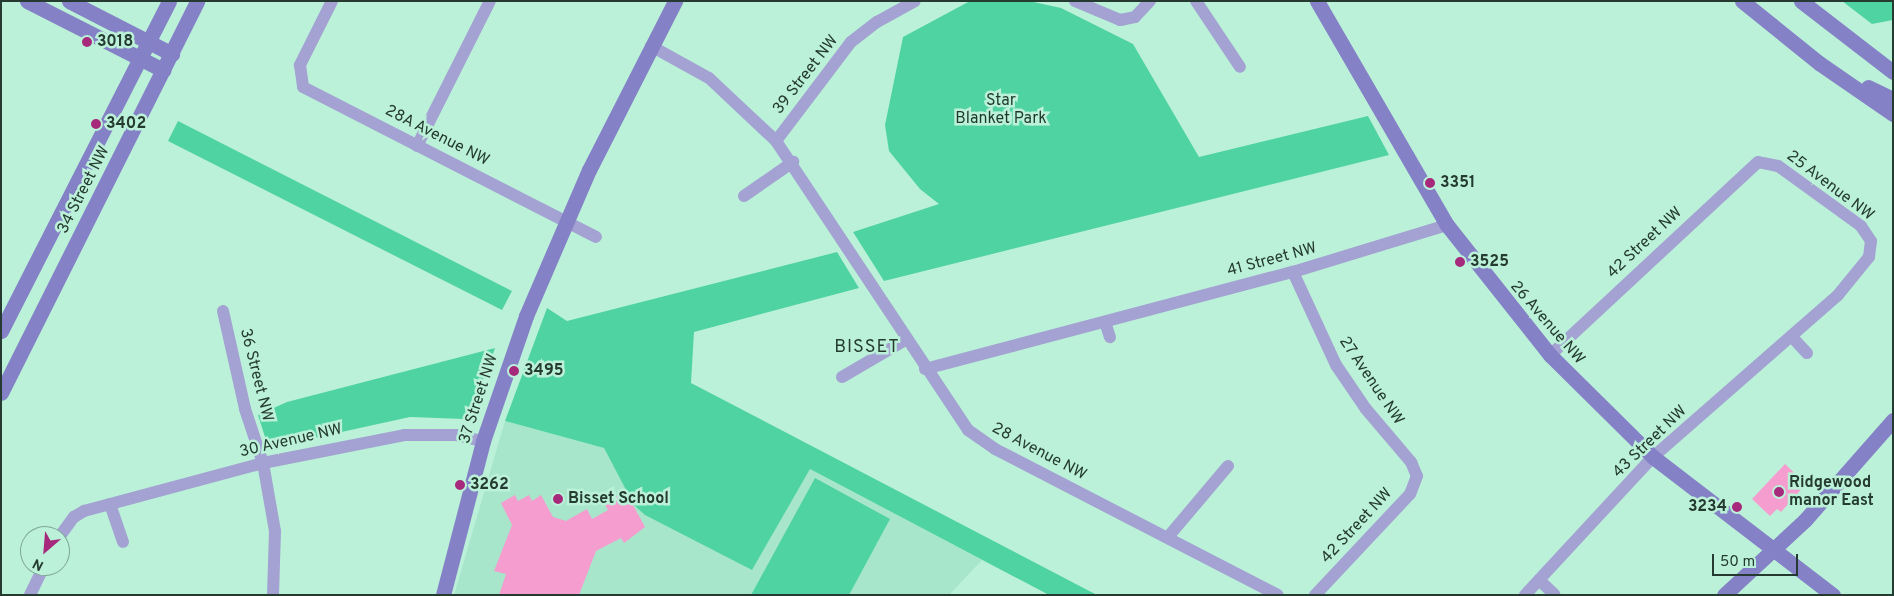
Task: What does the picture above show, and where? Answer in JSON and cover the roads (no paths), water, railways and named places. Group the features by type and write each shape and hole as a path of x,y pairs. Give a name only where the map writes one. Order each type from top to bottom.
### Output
{"street":[{"path":"27,1 138,59 163,70"},
{"path":"69,1 172,54"},
{"name":"34 Street NW","path":"1,331 169,1"},
{"name":"34 Street NW","path":"1,393 197,1"},
{"name":"28A Avenue NW","path":"332,1 300,65 299,77 303,87 566,220"},
{"path":"417,146 490,1"},
{"name":"37 Street NW","path":"443,595 483,441 526,316 566,220 676,1"},
{"name":"39 Street NW","path":"776,141 851,42 877,22 915,1"},
{"path":"1075,1 1120,20 1135,17 1150,1"},
{"path":"1196,1 1240,67"},
{"name":"26 Avenue NW","path":"1317,1 1447,226 1550,355 1654,457 1773,551 1833,595"},
{"path":"1742,1 1819,63 1893,114"},
{"path":"1801,1 1893,72"},
{"name":"28 Avenue NW","path":"652,46 708,78 776,141 793,162 950,408 984,443 1278,595"},
{"path":"1819,63 1893,99"},
{"path":"744,196 793,162"},
{"name":"25 Avenue NW","path":"1766,162 1778,166 1860,226 1872,241"},
{"name":"42 Street NW","path":"1550,355 1752,165 1766,162"},
{"path":"566,220 596,237"},
{"name":"41 Street NW","path":"926,369 1292,272 1447,226"},
{"name":"43 Street NW","path":"1525,595 1654,457 1792,337 1850,282 1869,257 1872,241"},
{"name":"27 Avenue NW","path":"1292,272 1336,365 1366,409 1411,462 1417,476"},
{"name":"36 Street NW","path":"223,311 245,410 264,463 275,531 273,595"},
{"path":"1105,322 1110,338"},
{"path":"1792,337 1807,353"},
{"path":"842,378 907,338"},
{"path":"1724,595 1773,551 1830,494 1893,420"},
{"name":"30 Avenue NW","path":"68,526 81,512 264,463 404,435 456,435 483,441"},
{"path":"1168,537 1228,466"},
{"name":"42 Street NW","path":"1315,595 1410,494 1417,476"},
{"path":"110,504 123,542"},
{"path":"30,595 39,576"},
{"path":"1539,580 1554,594"}],"place":[{"name":"3018","path":"87,42"},
{"name":"3402","path":"96,124"},
{"name":"3351","path":"1430,183"},
{"name":"3525","path":"1460,262"},
{"name":"3495","path":"514,371"},
{"name":"3262","path":"460,485"},
{"name":"Ridgewood manor East","path":"1779,492"},
{"name":"Bisset School","path":"558,499"},
{"name":"3234","path":"1737,507"}],"district":[{"name":"BISSET","path":"867,348"}],"park label":[{"name":"Star Blanket Park","path":"1001,110"}]}
